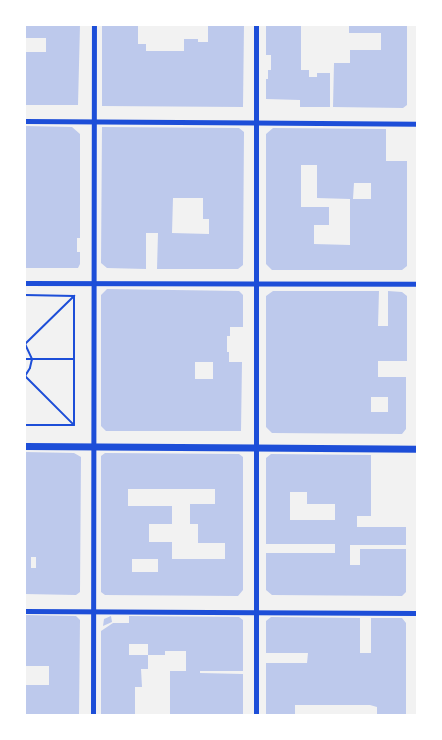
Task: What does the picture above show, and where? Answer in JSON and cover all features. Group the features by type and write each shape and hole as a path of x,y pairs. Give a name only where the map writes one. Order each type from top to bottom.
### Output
{"street":[{"path":"93,715 94,25"},
{"path":"256,25 256,715"},
{"path":"25,120 417,124"},
{"path":"25,283 417,284"},
{"path":"25,446 417,449"},
{"path":"25,611 417,613"}],"path":[{"path":"25,295 74,296"},
{"path":"74,296 25,344 32,359 30,368 25,376 74,425"},
{"path":"74,296 74,425"},
{"path":"25,359 74,359"},
{"path":"25,425 74,425"}],"building":[{"path":"25,25 80,25 78,105 25,105 25,52 46,52 46,38 25,38"},
{"path":"102,25 138,25 138,44 146,44 146,51 184,51 184,39 198,39 198,42 208,42 208,25 244,25 243,107 102,106"},
{"path":"266,25 301,25 301,70 309,70 309,77 317,77 317,73 330,73 330,107 300,107 300,100 266,99 266,79 268,79 268,70 271,70 271,55 266,55"},
{"path":"349,25 407,25 407,105 403,108 333,107 334,63 350,63 350,50 381,50 381,33 349,33"},
{"path":"25,126 72,127 80,134 80,238 77,238 77,252 80,252 80,264 78,268 25,268"},
{"path":"102,127 239,128 244,132 243,265 238,269 157,269 158,233 146,233 146,269 107,268 101,263","holes":["173,198 203,198 203,219 209,219 209,234 172,233"]},
{"path":"273,128 386,129 386,161 407,161 407,266 402,270 272,270 266,264 266,134","holes":["301,165 317,165 317,198 350,199 350,245 314,244 314,225 329,225 329,207 301,207","354,183 371,183 371,199 353,199"]},
{"path":"107,289 239,291 243,295 243,327 230,327 230,336 227,336 227,352 229,352 229,362 242,362 241,431 106,431 101,426 101,295","holes":["195,362 213,362 213,379 195,379"]},
{"path":"273,291 379,291 378,326 388,326 388,291 402,292 407,296 407,361 378,361 378,377 406,377 406,429 402,434 272,433 266,427 266,296","holes":["371,397 388,397 388,412 371,412"]},
{"path":"25,452 74,453 81,457 80,592 76,595 25,594","holes":["31,557 36,557 36,568 31,568"]},
{"path":"105,453 239,454 243,457 243,590 238,596 105,595 101,592 101,456","holes":["128,489 215,489 215,504 190,504 190,524 198,524 198,543 225,543 225,559 172,559 172,542 149,542 149,524 172,524 172,506 128,506","132,559 158,559 158,572 132,572"]},
{"path":"271,454 371,455 371,516 357,516 357,527 406,527 406,545 350,545 350,565 360,565 360,549 406,549 406,592 402,596 272,595 266,590 266,553 335,553 335,544 266,544 266,458","holes":["290,492 307,492 307,504 335,504 335,520 290,520"]},
{"path":"25,615 76,616 80,620 79,715 25,715 25,685 49,685 49,666 25,666"},
{"path":"111,616 112,622 103,626 104,619"},
{"path":"129,616 239,617 243,620 243,671 200,671 200,673 243,674 243,715 170,715 170,671 186,671 186,651 165,651 165,655 148,655 148,669 141,669 142,687 135,687 135,715 101,715 101,631 113,623 129,623","holes":["129,644 148,644 148,655 129,655"]},
{"path":"271,617 360,618 360,653 371,653 371,618 402,618 406,623 406,715 377,715 377,707 370,705 295,705 295,715 266,715 266,663 307,663 308,653 266,653 266,621"}]}
